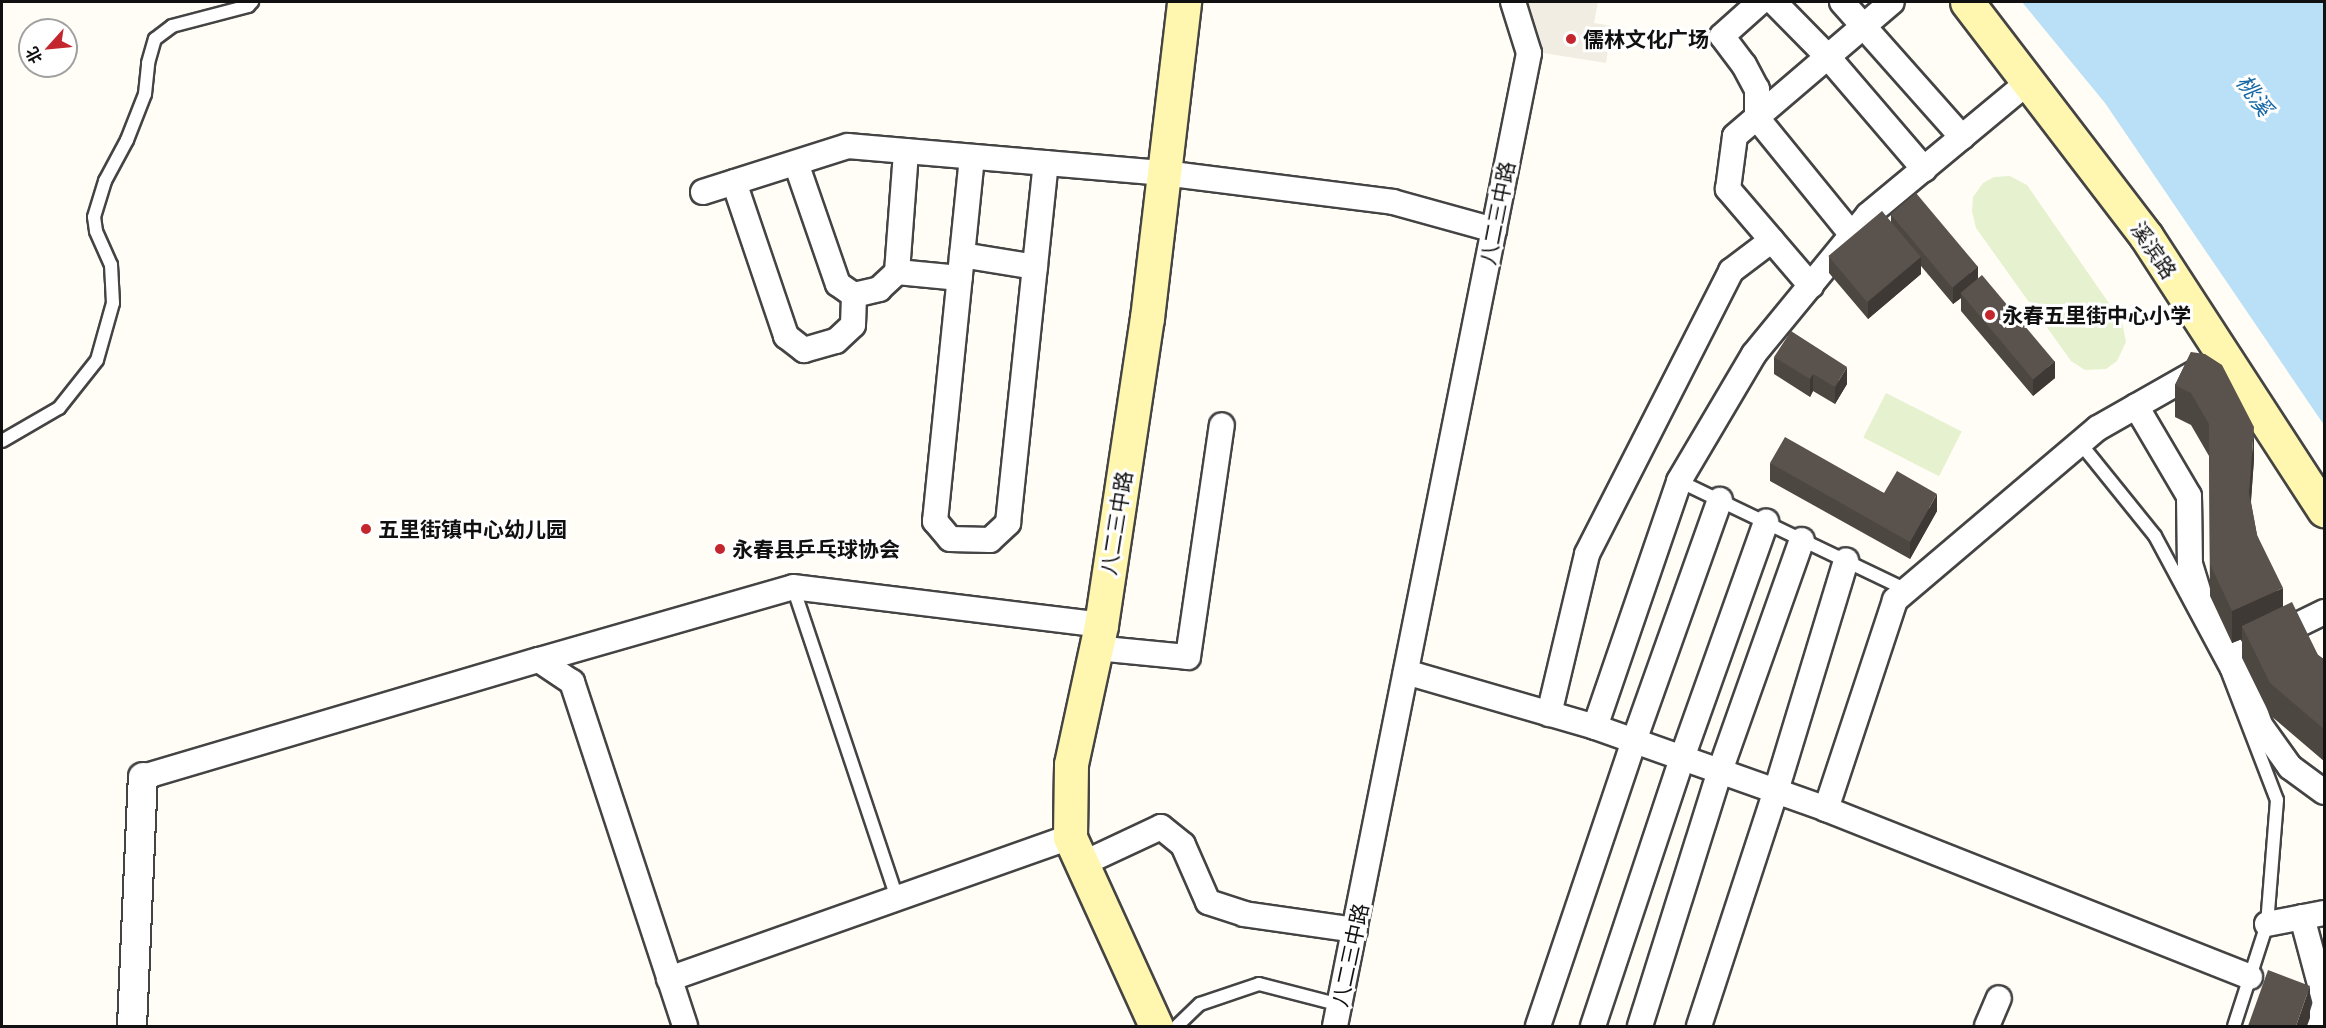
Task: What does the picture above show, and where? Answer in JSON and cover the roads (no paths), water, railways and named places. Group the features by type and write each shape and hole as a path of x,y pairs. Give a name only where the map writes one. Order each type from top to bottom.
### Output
{"main road":[{"name":"八二三中路","path":"1156,1026 1076,850 1071,764 1098,637 1147,318 1184,2"},
{"name":"溪滨路","path":"1968,2 2146,236 2325,510"}],"street":[{"name":"八二三中路","path":"1337,1016 1529,53 1513,2"},
{"path":"1760,2 1722,36 1744,64 1757,89 1757,118 1852,235"},
{"path":"1774,2 1828,57 1924,169"},
{"path":"1842,2 1865,25 1962,137"},
{"path":"1811,286 1728,189 1735,136 1892,2"},
{"path":"1595,727 1679,481 1754,354 1868,215 2028,82"},
{"path":"703,192 848,146 1164,173 1393,202 1494,230"},
{"path":"897,272 906,151"},
{"path":"972,157 934,521 950,539 990,540 1008,523 1046,163"},
{"path":"796,162 838,284 854,295"},
{"path":"734,182 786,336 804,350 836,341 853,324 854,295"},
{"path":"1549,714 1587,554 1731,271 1772,240"},
{"path":"854,295 879,288 897,272 961,266 1035,267"},
{"path":"1826,809 1895,600 2098,428 2224,356"},
{"path":"2136,406 2189,496 2190,564 2200,597 2236,655 2260,725 2290,768 2325,792"},
{"path":"132,1026 143,777 793,587 1098,637 1188,657 1222,425"},
{"path":"1538,1026 1634,741 1720,500"},
{"path":"1593,1026 1682,758 1766,522"},
{"path":"1640,1026 1720,771 1802,540"},
{"path":"1698,1026 1776,791 1846,560"},
{"path":"2236,655 2325,612"},
{"path":"539,660 572,682 685,1026"},
{"path":"1406,672 1595,727 1826,809 2250,976"},
{"path":"669,979 897,898 1161,827 1183,845 1208,902 1244,914 1355,930"},
{"path":"2267,924 2313,915 2325,999"},
{"path":"1987,1026 1998,998"},
{"path":"2318,1026 2325,1006"}],"lane":[{"path":"2,441 59,408 97,360 113,303 111,265 96,231 94,217 105,181 127,140 145,94 148,63 155,39 172,26 248,6 252,2"},
{"path":"2080,443 2155,536 2227,670 2277,800 2267,924 2234,1026"},
{"path":"1679,481 1907,590"},
{"path":"793,587 897,898"},
{"path":"1177,1026 1200,1004 1260,984 1337,1016"}],"water":[{"name":"桃溪","path":"2022,2 2324,2 2324,425 2105,103"}],"place":[{"name":"儒林文化广场","path":"1571,39"},
{"name":"永春五里街中心小学","path":"1990,315"},
{"name":"五里街镇中心幼儿园","path":"366,529"},
{"name":"永春县乒乓球协会","path":"720,549"}]}
